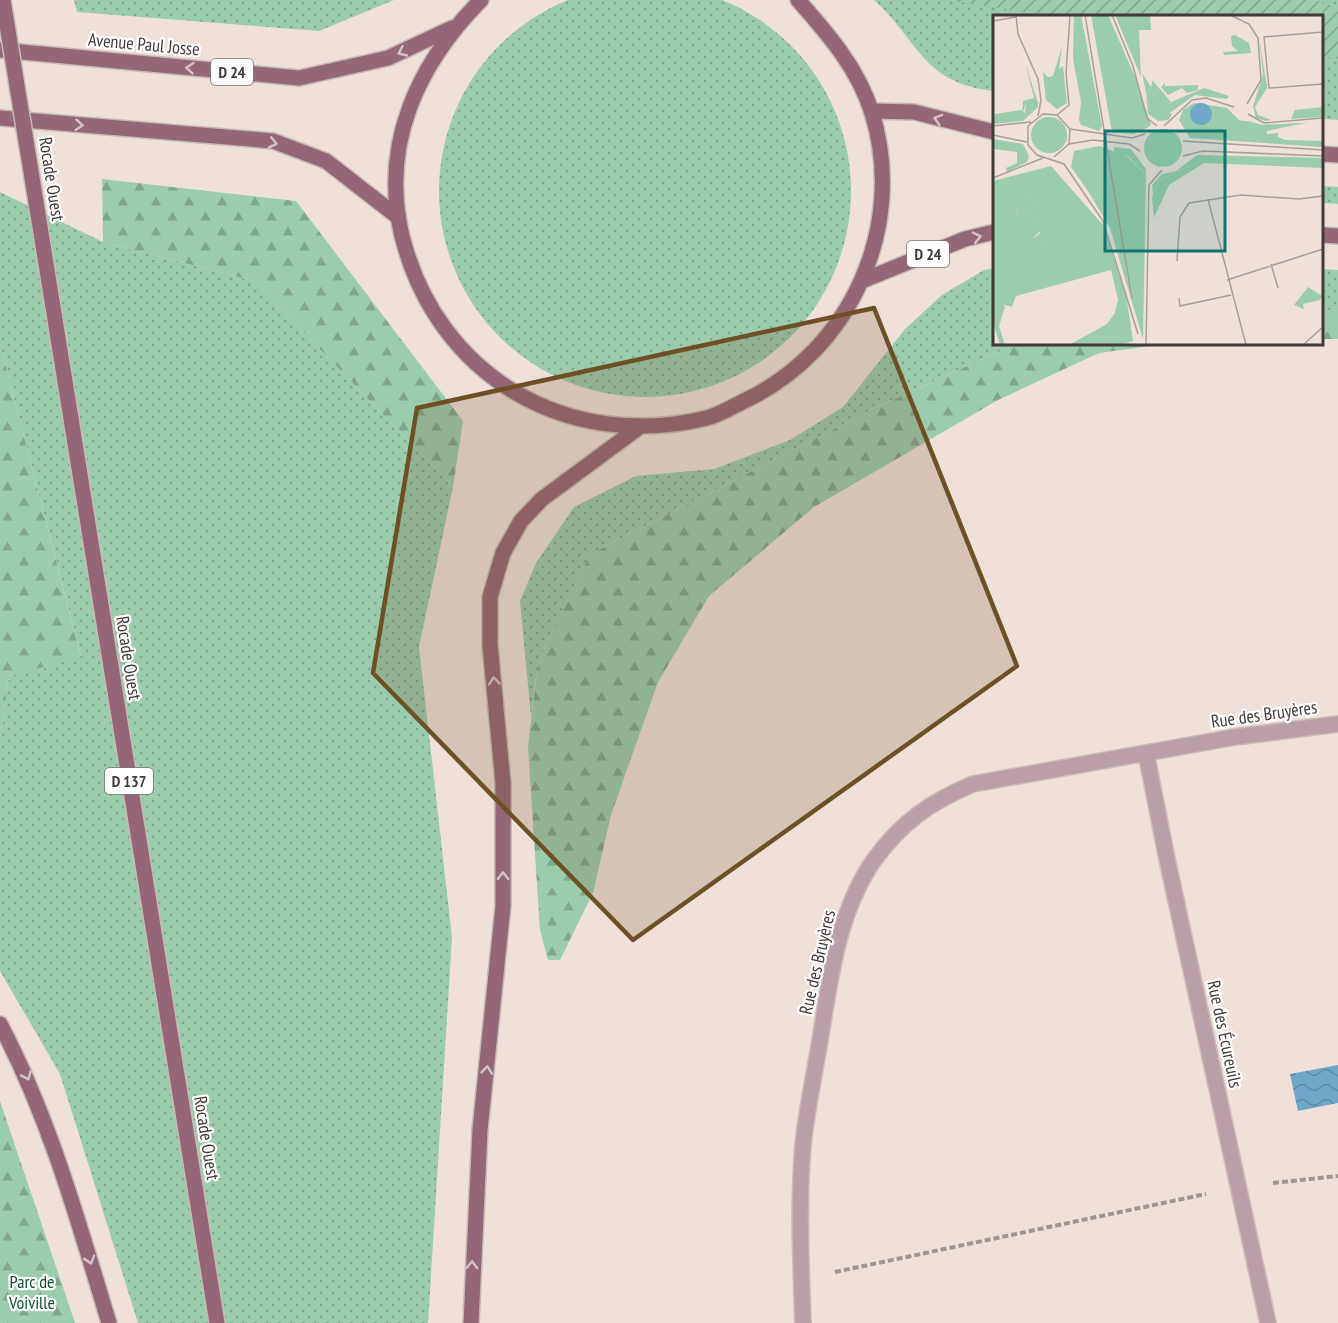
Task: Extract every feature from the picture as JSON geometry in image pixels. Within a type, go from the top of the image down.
[{"type":"main road","name":"Rocade Ouest","points":[[3,0],[217,1323]]},
{"type":"main road","points":[[481,0],[454,27],[431,60],[417,87],[401,136],[396,176],[398,217],[414,274],[431,310],[460,350],[498,382],[541,407],[588,422],[638,428],[709,418],[773,388],[826,341],[864,280],[877,239],[883,196],[881,153],[872,111],[842,50],[798,0]]},
{"type":"main road","name":"Avenue Paul Josse","points":[[0,50],[299,78],[388,58],[454,27]]},
{"type":"main road","points":[[872,111],[914,112],[993,132]]},
{"type":"main road","points":[[0,118],[273,141],[326,161],[398,217]]},
{"type":"main road","points":[[1323,154],[1338,155]]},
{"type":"main road","name":"D 24","points":[[864,280],[965,239],[993,232]]},
{"type":"main road","points":[[1323,235],[1338,236]]},
{"type":"main road","points":[[471,1323],[480,1130],[503,906],[503,783],[490,645],[490,597],[503,553],[521,521],[550,493],[602,457],[638,428]]},
{"type":"main road","points":[[0,1024],[26,1073],[60,1159],[110,1323]]},
{"type":"street","name":"Rue des Bruyères","points":[[803,1323],[803,1145],[827,993],[850,904],[874,861],[905,824],[939,798],[973,784],[1235,737],[1338,724]]},
{"type":"street","name":"Rue des Écureuils","points":[[1146,753],[1167,860],[1268,1323]]},
{"type":"path","points":[[802,1279],[1238,1186],[1338,1176]]},
{"type":"highlighted area","points":[[874,308],[1017,666],[633,940],[373,673],[417,408]]},
{"type":"green space","points":[[571,-1],[719,-1],[742,9],[791,45],[816,77],[827,94],[842,131],[850,171],[850,211],[842,251],[827,288],[804,322],[776,350],[742,373],[705,388],[665,396],[625,396],[585,388],[548,373],[514,350],[486,322],[463,288],[448,251],[440,211],[440,171],[443,151],[448,131],[463,94],[499,45],[548,9]]},
{"type":"green space","points":[[74,0],[394,0],[319,31],[77,12]]},
{"type":"green space","points":[[874,0],[1338,0],[1338,120],[1323,119],[1323,15],[993,15],[993,91],[970,87],[937,70]]},
{"type":"green space","points":[[944,0],[1316,0],[1338,8],[1338,59],[1323,56],[1323,15],[1047,15]]},
{"type":"green space","points":[[102,179],[296,201],[463,421],[453,487],[254,281],[103,242]]},
{"type":"green space","points":[[1323,186],[1338,187],[1338,204],[1323,203]]},
{"type":"green space","points":[[0,192],[103,242],[254,281],[453,487],[419,647],[452,937],[428,1323],[138,1323],[60,1074],[0,971],[0,739],[9,676],[81,656],[0,344]]},
{"type":"green space","points":[[993,268],[993,345],[1014,345],[873,409],[589,555],[538,662],[531,717],[520,601],[536,563],[574,507],[636,476],[714,469],[790,440],[843,407],[905,329],[942,295],[984,270]]},
{"type":"green space","points":[[1323,269],[1338,270],[1338,310],[1323,311]]},
{"type":"green space","points":[[1338,310],[1338,339],[1323,339],[1323,311]]},
{"type":"green space","points":[[0,344],[81,657],[9,676],[0,739]]},
{"type":"green space","points":[[1014,345],[1158,345],[1099,353],[998,400],[814,507],[709,596],[658,682],[611,815],[593,893],[560,960],[548,960],[540,930],[528,747],[538,662],[589,555],[873,409]]},
{"type":"green space","name":"Parc de Voiville","points":[[0,1101],[75,1323],[0,1323]]},
{"type":"water","points":[[1338,1065],[1338,1103],[1298,1111],[1290,1074]]}]
